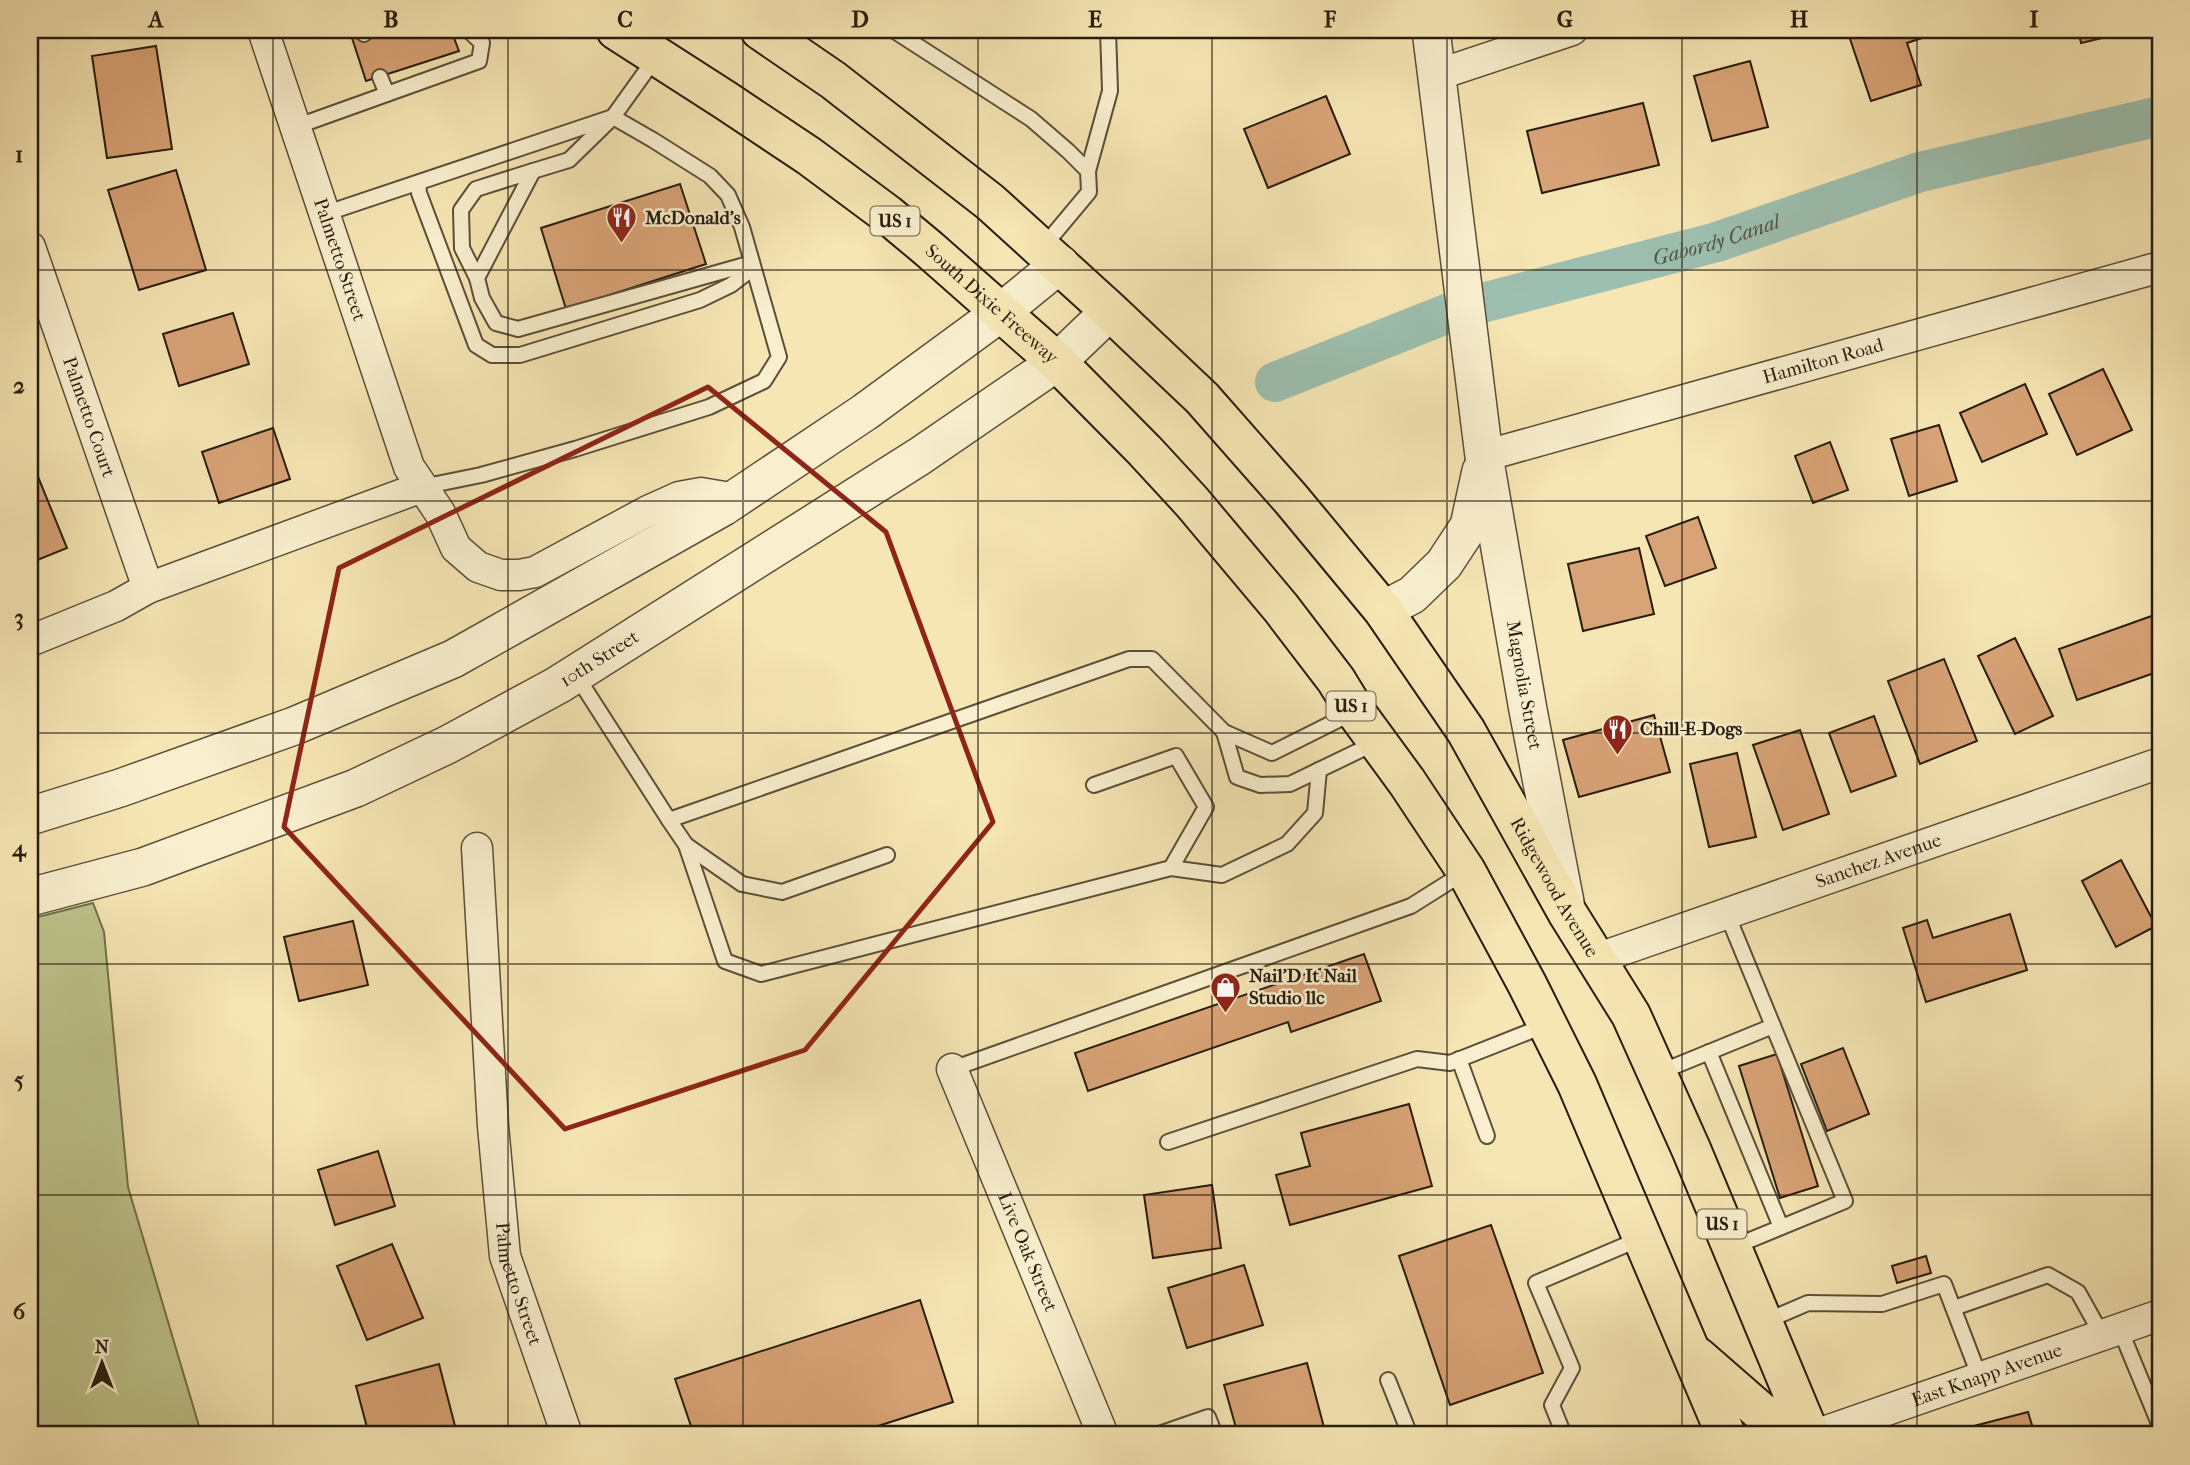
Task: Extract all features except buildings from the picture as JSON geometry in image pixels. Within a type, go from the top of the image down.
[{"type":"main road","name":"South Dixie Freeway","points":[[616,30],[809,156],[887,214],[1056,362],[1192,502],[1281,608],[1336,680],[1355,711]]},
{"type":"main road","name":"US 1","points":[[760,30],[833,79],[990,201],[1110,311]]},
{"type":"main road","name":"Ridgewood Avenue","points":[[1110,311],[1202,398],[1291,499],[1383,610],[1466,731],[1567,914],[1631,1015],[1811,1435]]},
{"type":"main road","name":"US 1","points":[[1355,711],[1408,782],[1466,871],[1548,1025],[1577,1084],[1726,1435]]},
{"type":"main road","points":[[1691,1352],[1761,1412],[1811,1435]]},
{"type":"street","name":"Palmetto Street","points":[[263,30],[409,467],[440,513],[456,548],[478,567],[501,575],[519,575],[535,572],[648,511],[679,498],[701,493],[736,499]]},
{"type":"street","name":"Magnolia Street","points":[[1431,30],[1485,456],[1528,710],[1567,914]]},
{"type":"street","points":[[1437,75],[1572,30]]},
{"type":"street","name":"Palmetto Court","points":[[30,247],[148,588]]},
{"type":"street","points":[[30,816],[120,788],[294,726],[453,659],[736,499],[865,412],[1000,313],[1051,256]]},
{"type":"street","name":"Hamilton Road","points":[[1485,456],[2160,267]]},
{"type":"street","name":"10th Street","points":[[30,897],[143,867],[356,788],[447,745],[576,674],[920,456],[1056,362],[1110,311]]},
{"type":"street","name":"Magnolia Street","points":[[1383,610],[1412,595],[1444,564],[1469,526],[1485,456]]},
{"type":"street","points":[[30,641],[116,606],[148,588],[422,487]]},
{"type":"street","name":"Sanchez Avenue","points":[[1596,959],[2160,763]]},
{"type":"street","name":"Palmetto Street","points":[[477,848],[493,1126],[505,1256],[567,1435]]},
{"type":"street","name":"Live Oak Street","points":[[952,1069],[1103,1435]]},
{"type":"street","name":"East Knapp Avenue","points":[[1811,1435],[2160,1315]]},
{"type":"lane","points":[[295,127],[479,61],[482,43],[468,30]]},
{"type":"lane","points":[[893,30],[1031,119],[1088,172]]},
{"type":"lane","points":[[1051,256],[1089,192],[1088,172],[1110,91],[1108,30]]},
{"type":"lane","points":[[657,56],[613,117],[569,160],[476,189],[461,210],[463,248],[477,278],[482,299],[496,323],[518,329],[753,266]]},
{"type":"lane","points":[[380,77],[387,94]]},
{"type":"lane","points":[[324,214],[613,117],[710,176],[728,195],[742,227],[779,357],[764,381],[709,407],[575,449],[481,475],[422,487]]},
{"type":"lane","points":[[477,278],[533,172]]},
{"type":"lane","points":[[418,183],[419,193],[476,345],[492,355],[520,355],[700,300],[731,285],[753,266]]},
{"type":"lane","points":[[669,820],[1129,659],[1152,659],[1224,732],[1272,753],[1355,711]]},
{"type":"lane","points":[[576,674],[686,845],[725,961],[761,974],[1171,869],[1222,875],[1287,844],[1315,813],[1320,770]]},
{"type":"lane","points":[[1224,732],[1237,777],[1260,785],[1290,784],[1377,741]]},
{"type":"lane","points":[[1094,785],[1177,757],[1206,807],[1171,869]]},
{"type":"lane","points":[[686,845],[742,884],[782,892],[887,855]]},
{"type":"lane","points":[[952,1069],[1411,906],[1466,871]]},
{"type":"lane","points":[[1727,914],[1845,1201],[1731,1248]]},
{"type":"lane","points":[[1168,1142],[1417,1059],[1450,1063],[1548,1025]]},
{"type":"lane","points":[[1657,1073],[1773,1026]]},
{"type":"lane","points":[[1709,1052],[1781,1227]]},
{"type":"lane","points":[[1459,1059],[1487,1136]]},
{"type":"lane","points":[[1564,1435],[1552,1405],[1572,1368],[1536,1283],[1643,1238]]},
{"type":"lane","points":[[1954,1308],[2048,1275],[2078,1292],[2111,1332],[2160,1426]]},
{"type":"lane","points":[[1763,1322],[1808,1303],[1882,1304],[1944,1284],[1980,1378]]},
{"type":"lane","points":[[1388,1380],[1410,1435]]},
{"type":"lane","points":[[1156,1435],[1208,1417],[1214,1435]]},
{"type":"highlighted area","points":[[708,387],[886,532],[993,822],[805,1050],[565,1129],[284,827],[339,568]]},
{"type":"green space","points":[[93,903],[104,932],[128,1187],[199,1426],[204,1435],[30,1435],[30,919]]},
{"type":"waterway","name":"Gabordy Canal","points":[[1275,382],[1459,309],[1717,242],[1920,172],[2160,116]]},
{"type":"place","name":"McDonald's","points":[[622,245]]},
{"type":"place","name":"Chill-E-Dogs","points":[[1617,756]]},
{"type":"place","name":"Nail'D It Nail Studio llc","points":[[1226,1014]]}]
